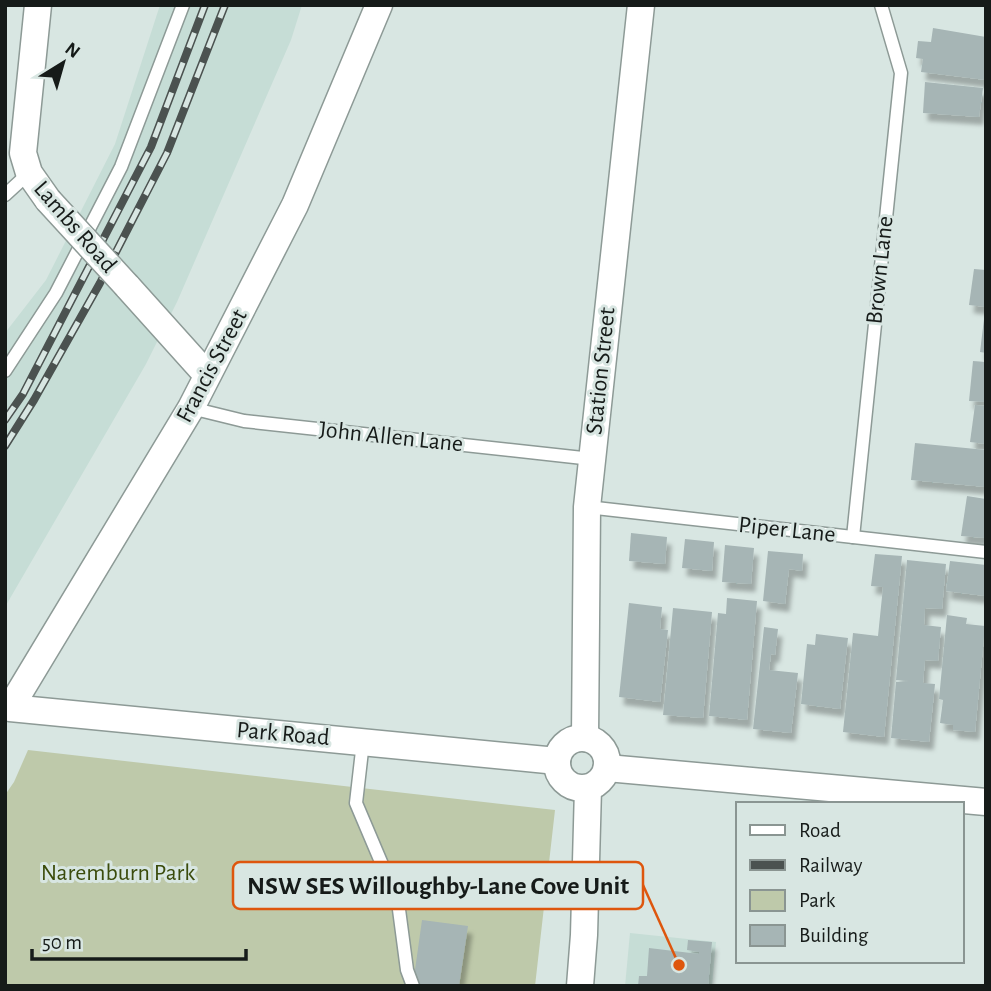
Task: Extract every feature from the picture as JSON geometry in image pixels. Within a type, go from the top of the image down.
[{"type":"street","name":"Lambs Road","points":[[38,5],[23,153],[29,173],[48,200],[207,375]]},
{"type":"street","name":"Francis Street","points":[[8,712],[191,408],[295,205],[379,5]]},
{"type":"street","name":"Station Street","points":[[584,737],[587,507],[641,5]]},
{"type":"street","name":"Park Road","points":[[8,712],[363,741],[557,761]]},
{"type":"street","points":[[584,737],[593,740],[604,750],[607,768],[597,783],[588,788],[575,787],[567,783],[558,771],[557,761],[566,743],[584,737]]},
{"type":"street","points":[[607,768],[986,802]]},
{"type":"street","points":[[580,986],[588,788]]},
{"type":"lane","points":[[5,371],[56,293],[121,167],[183,5]]},
{"type":"lane","name":"Brown Lane","points":[[853,537],[901,73],[881,5]]},
{"type":"lane","points":[[5,195],[29,173]]},
{"type":"lane","name":"John Allen Lane","points":[[191,408],[244,421],[592,458]]},
{"type":"lane","name":"Piper Lane","points":[[587,507],[986,552]]},
{"type":"lane","points":[[363,741],[356,803],[398,902],[407,970],[413,986]]},
{"type":"shaded area","points":[[160,5],[302,5],[291,40],[177,302],[146,364],[5,607],[5,333],[46,280],[115,144]]},
{"type":"shaded area","points":[[630,933],[716,942],[712,986],[625,986]]},
{"type":"green space","name":"Naremburn Park","points":[[28,750],[555,810],[535,986],[5,986],[5,795]]},
{"type":"building","points":[[933,28],[986,37],[986,80],[921,72],[923,59],[916,58],[918,41],[931,42]]},
{"type":"building","points":[[925,82],[983,88],[979,117],[923,113]]},
{"type":"building","points":[[974,269],[986,270],[986,307],[969,305]]},
{"type":"building","points":[[986,319],[986,353],[980,352]]},
{"type":"building","points":[[973,361],[986,362],[986,402],[969,401]]},
{"type":"building","points":[[975,405],[986,406],[986,444],[970,442]]},
{"type":"building","points":[[915,443],[986,450],[986,487],[911,480]]},
{"type":"building","points":[[967,496],[986,499],[986,538],[961,536]]},
{"type":"building","points":[[631,533],[667,537],[665,564],[629,561]]},
{"type":"building","points":[[685,539],[714,542],[712,571],[682,568]]},
{"type":"building","points":[[725,545],[754,548],[751,584],[722,582]]},
{"type":"building","points":[[768,551],[803,554],[802,571],[789,569],[785,604],[763,601]]},
{"type":"building","points":[[875,554],[902,556],[884,737],[843,732],[853,633],[878,636],[883,587],[871,586]]},
{"type":"building","points":[[907,560],[946,564],[942,609],[925,608],[924,625],[941,627],[938,661],[925,660],[923,683],[935,684],[929,742],[891,738],[896,682],[909,681],[896,680]]},
{"type":"building","points":[[950,561],[986,565],[985,596],[946,591]]},
{"type":"building","points":[[727,598],[757,601],[747,720],[709,716],[718,613],[726,614]]},
{"type":"building","points":[[629,603],[662,607],[660,629],[668,630],[660,702],[619,697]]},
{"type":"building","points":[[673,608],[712,612],[703,718],[663,715]]},
{"type":"building","points":[[947,615],[967,618],[966,624],[985,626],[975,732],[953,730],[953,725],[940,723],[943,700],[939,699]]},
{"type":"building","points":[[764,627],[778,629],[775,655],[771,654],[769,670],[798,673],[791,733],[753,729]]},
{"type":"building","points":[[816,634],[848,638],[840,709],[801,704],[807,644],[815,645]]},
{"type":"building","points":[[422,920],[468,926],[459,986],[413,984]]},
{"type":"building","points":[[688,940],[712,942],[708,986],[638,986],[639,976],[647,976],[649,948],[699,954],[687,950]]},
{"type":"railway","points":[[5,420],[23,394],[151,147],[205,5]]},
{"type":"railway","points":[[5,446],[100,283],[167,153],[225,5]]},
{"type":"place","name":"NSW SES Willoughby-Lane Cove Unit","points":[[679,965]]}]
